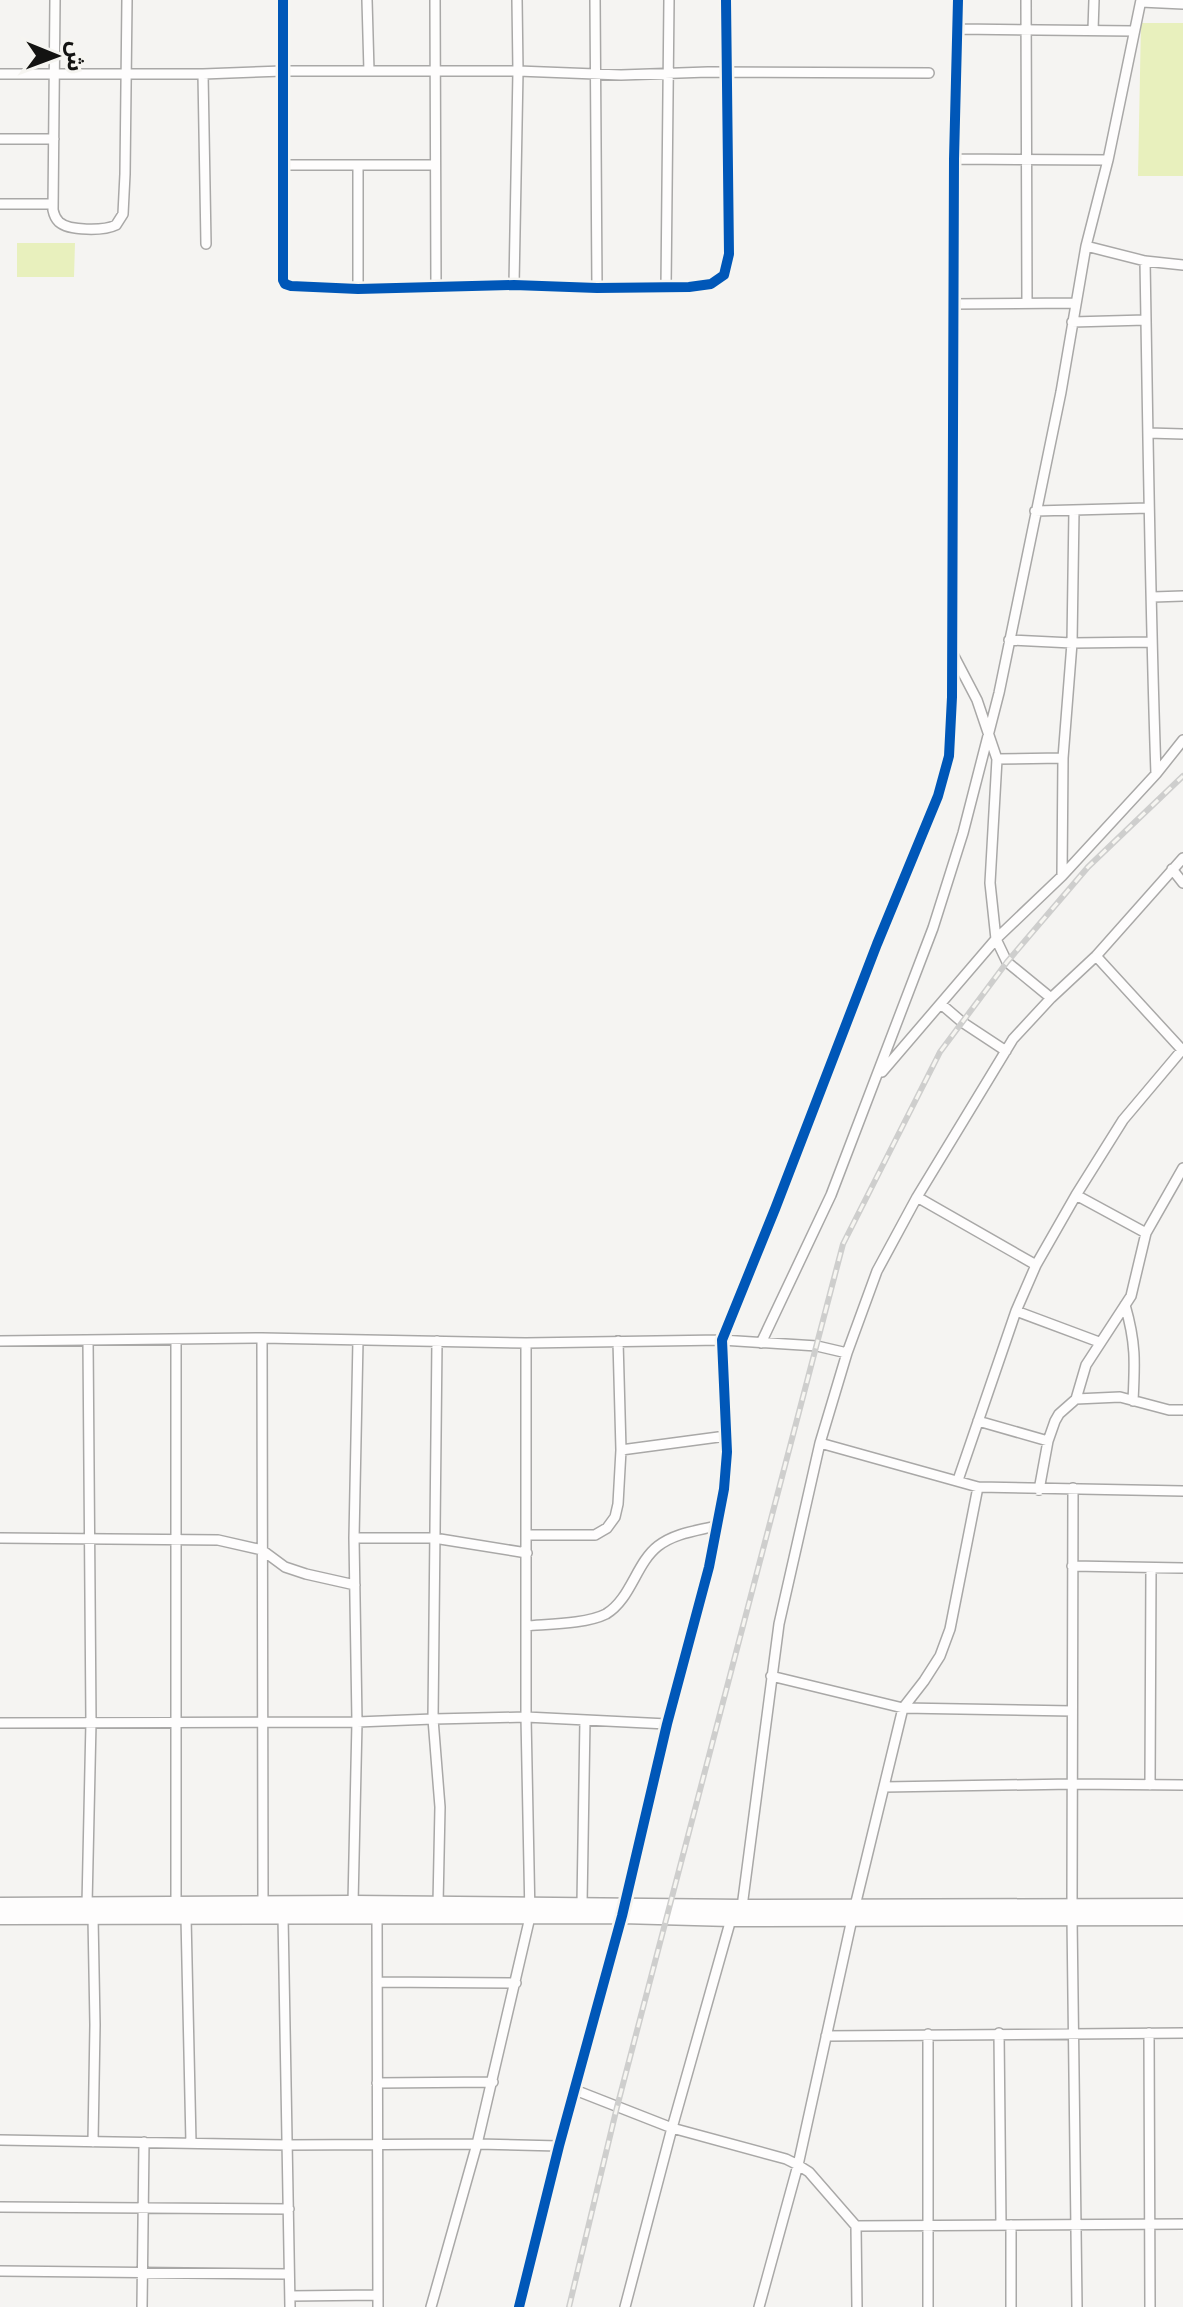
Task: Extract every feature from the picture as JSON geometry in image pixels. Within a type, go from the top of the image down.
[{"type":"main road","points":[[0,1917],[176,1903],[438,1904],[530,1910],[624,1911],[742,1907],[854,1912],[1072,1912],[1183,1906]]},
{"type":"main road","points":[[0,1905],[186,1917],[377,1917],[530,1910],[582,1904],[624,1911],[731,1919],[854,1912]]},
{"type":"main road","points":[[1072,1912],[1183,1918]]},
{"type":"street","points":[[55,0],[56,76],[51,204],[55,219],[60,224],[100,230],[116,225],[123,214],[127,0]]},
{"type":"street","points":[[283,0],[283,282],[291,286],[358,289],[514,285],[689,287],[711,284],[724,275],[729,254],[726,0]]},
{"type":"street","points":[[367,0],[369,71]]},
{"type":"street","points":[[435,0],[436,287]]},
{"type":"street","points":[[514,285],[517,0]]},
{"type":"street","points":[[595,0],[597,288]]},
{"type":"street","points":[[666,287],[669,0]]},
{"type":"street","points":[[519,2307],[559,2146],[624,1911],[667,1724],[704,1590],[724,1489],[726,1436],[722,1340],[938,796],[949,756],[958,0]]},
{"type":"street","points":[[1026,0],[1027,303]]},
{"type":"street","points":[[1093,30],[1094,0]]},
{"type":"street","points":[[761,1343],[831,1195],[877,1078],[963,833],[1009,640],[1061,392],[1086,246],[1108,160],[1141,1],[1183,4]]},
{"type":"street","points":[[958,29],[1133,31]]},
{"type":"street","points":[[0,74],[56,76],[283,71],[929,73]]},
{"type":"street","points":[[203,74],[206,244]]},
{"type":"street","points":[[0,139],[54,139]]},
{"type":"street","points":[[954,159],[1108,160]]},
{"type":"street","points":[[284,165],[435,165]]},
{"type":"street","points":[[358,166],[358,289]]},
{"type":"street","points":[[0,204],[51,204]]},
{"type":"street","points":[[1086,246],[1145,261],[1183,265]]},
{"type":"street","points":[[1145,261],[1156,774]]},
{"type":"street","points":[[953,304],[1076,303]]},
{"type":"street","points":[[1072,322],[1146,320]]},
{"type":"street","points":[[1148,433],[1183,434]]},
{"type":"street","points":[[1035,511],[1149,508]]},
{"type":"street","points":[[1062,876],[1063,758],[1072,643],[1074,510]]},
{"type":"street","points":[[1153,597],[1183,596]]},
{"type":"street","points":[[1009,640],[1152,642]]},
{"type":"street","points":[[952,653],[977,700],[997,759],[990,883],[996,939],[1007,962],[1051,998]]},
{"type":"street","points":[[877,1078],[996,939],[1062,876],[1156,774],[1183,740]]},
{"type":"street","points":[[997,759],[1063,758]]},
{"type":"street","points":[[742,1907],[779,1624],[820,1443],[847,1353],[877,1271],[917,1197],[1013,1039],[1096,956],[1183,858]]},
{"type":"street","points":[[1172,869],[1183,883]]},
{"type":"street","points":[[958,1480],[1016,1311],[1036,1265],[1123,1120],[1182,1050],[1096,956]]},
{"type":"street","points":[[941,1004],[1006,1051]]},
{"type":"street","points":[[1039,1490],[1048,1441],[1059,1414],[1076,1399],[1086,1365],[1131,1296],[1146,1233],[1183,1168]]},
{"type":"street","points":[[1076,1195],[1146,1233]]},
{"type":"street","points":[[917,1197],[1036,1265]]},
{"type":"street","points":[[1125,1305],[1135,1346],[1133,1401]]},
{"type":"street","points":[[1016,1311],[1099,1342]]},
{"type":"street","points":[[0,1341],[262,1338],[526,1343],[722,1340],[817,1346],[847,1353]]},
{"type":"street","points":[[262,1338],[263,1903]]},
{"type":"street","points":[[88,1340],[90,1911],[95,2025],[93,2142]]},
{"type":"street","points":[[176,1340],[176,1903]]},
{"type":"street","points":[[353,1903],[358,1340]]},
{"type":"street","points":[[437,1341],[433,1719],[440,1807],[438,1904]]},
{"type":"street","points":[[527,1535],[588,1536],[607,1528],[618,1511],[621,1450],[618,1341]]},
{"type":"street","points":[[431,2307],[493,2082],[530,1910],[526,1717],[526,1343]]},
{"type":"street","points":[[1076,1399],[1120,1397],[1169,1410],[1183,1410]]},
{"type":"street","points":[[978,1421],[1048,1441]]},
{"type":"street","points":[[621,1450],[726,1436]]},
{"type":"street","points":[[820,1443],[978,1487],[1183,1491]]},
{"type":"street","points":[[759,2307],[798,2165],[903,1708],[940,1656],[950,1629],[978,1487]]},
{"type":"street","points":[[1073,1488],[1072,1912],[1077,2307]]},
{"type":"street","points":[[526,1626],[578,1621],[606,1613],[627,1592],[655,1547],[673,1536],[716,1526]]},
{"type":"street","points":[[0,1538],[218,1540],[262,1550],[296,1571],[355,1585]]},
{"type":"street","points":[[354,1538],[434,1538],[527,1553]]},
{"type":"street","points":[[1072,1566],[1183,1568]]},
{"type":"street","points":[[1150,1785],[1151,1568]]},
{"type":"street","points":[[771,1676],[903,1708],[1072,1711]]},
{"type":"street","points":[[0,1723],[357,1722],[526,1717],[667,1724]]},
{"type":"street","points":[[582,1904],[585,1720]]},
{"type":"street","points":[[884,1787],[1183,1785]]},
{"type":"street","points":[[283,1916],[290,2302],[378,2295]]},
{"type":"street","points":[[186,1917],[191,2143]]},
{"type":"street","points":[[377,1917],[378,2307]]},
{"type":"street","points":[[625,2307],[731,1919]]},
{"type":"street","points":[[377,1982],[516,1983]]},
{"type":"street","points":[[999,2033],[1011,2307]]},
{"type":"street","points":[[1149,2033],[1150,2307]]},
{"type":"street","points":[[826,2036],[1183,2033]]},
{"type":"street","points":[[928,2034],[928,2307]]},
{"type":"street","points":[[377,2083],[493,2082]]},
{"type":"street","points":[[575,2090],[672,2128],[786,2159],[809,2172],[856,2226],[857,2307]]},
{"type":"street","points":[[0,2140],[559,2146]]},
{"type":"street","points":[[142,2307],[144,2142]]},
{"type":"street","points":[[0,2207],[289,2209]]},
{"type":"street","points":[[856,2226],[1183,2224]]},
{"type":"street","points":[[0,2271],[289,2274]]},
{"type":"green space","points":[[1141,23],[1183,23],[1183,176],[1138,176]]},
{"type":"green space","points":[[17,243],[75,243],[74,277],[17,277]]},
{"type":"railway","points":[[569,2307],[617,2107],[843,1244],[940,1052],[1007,962],[1088,867],[1183,776]]},
{"type":"cycle path","points":[[283,0],[283,280],[291,286],[358,289],[514,285],[689,287],[711,284],[724,275],[729,254],[726,0]]},
{"type":"cycle path","points":[[519,2307],[622,1916],[667,1724],[709,1567],[724,1489],[727,1452],[722,1340],[938,796],[949,756],[958,0]]}]
